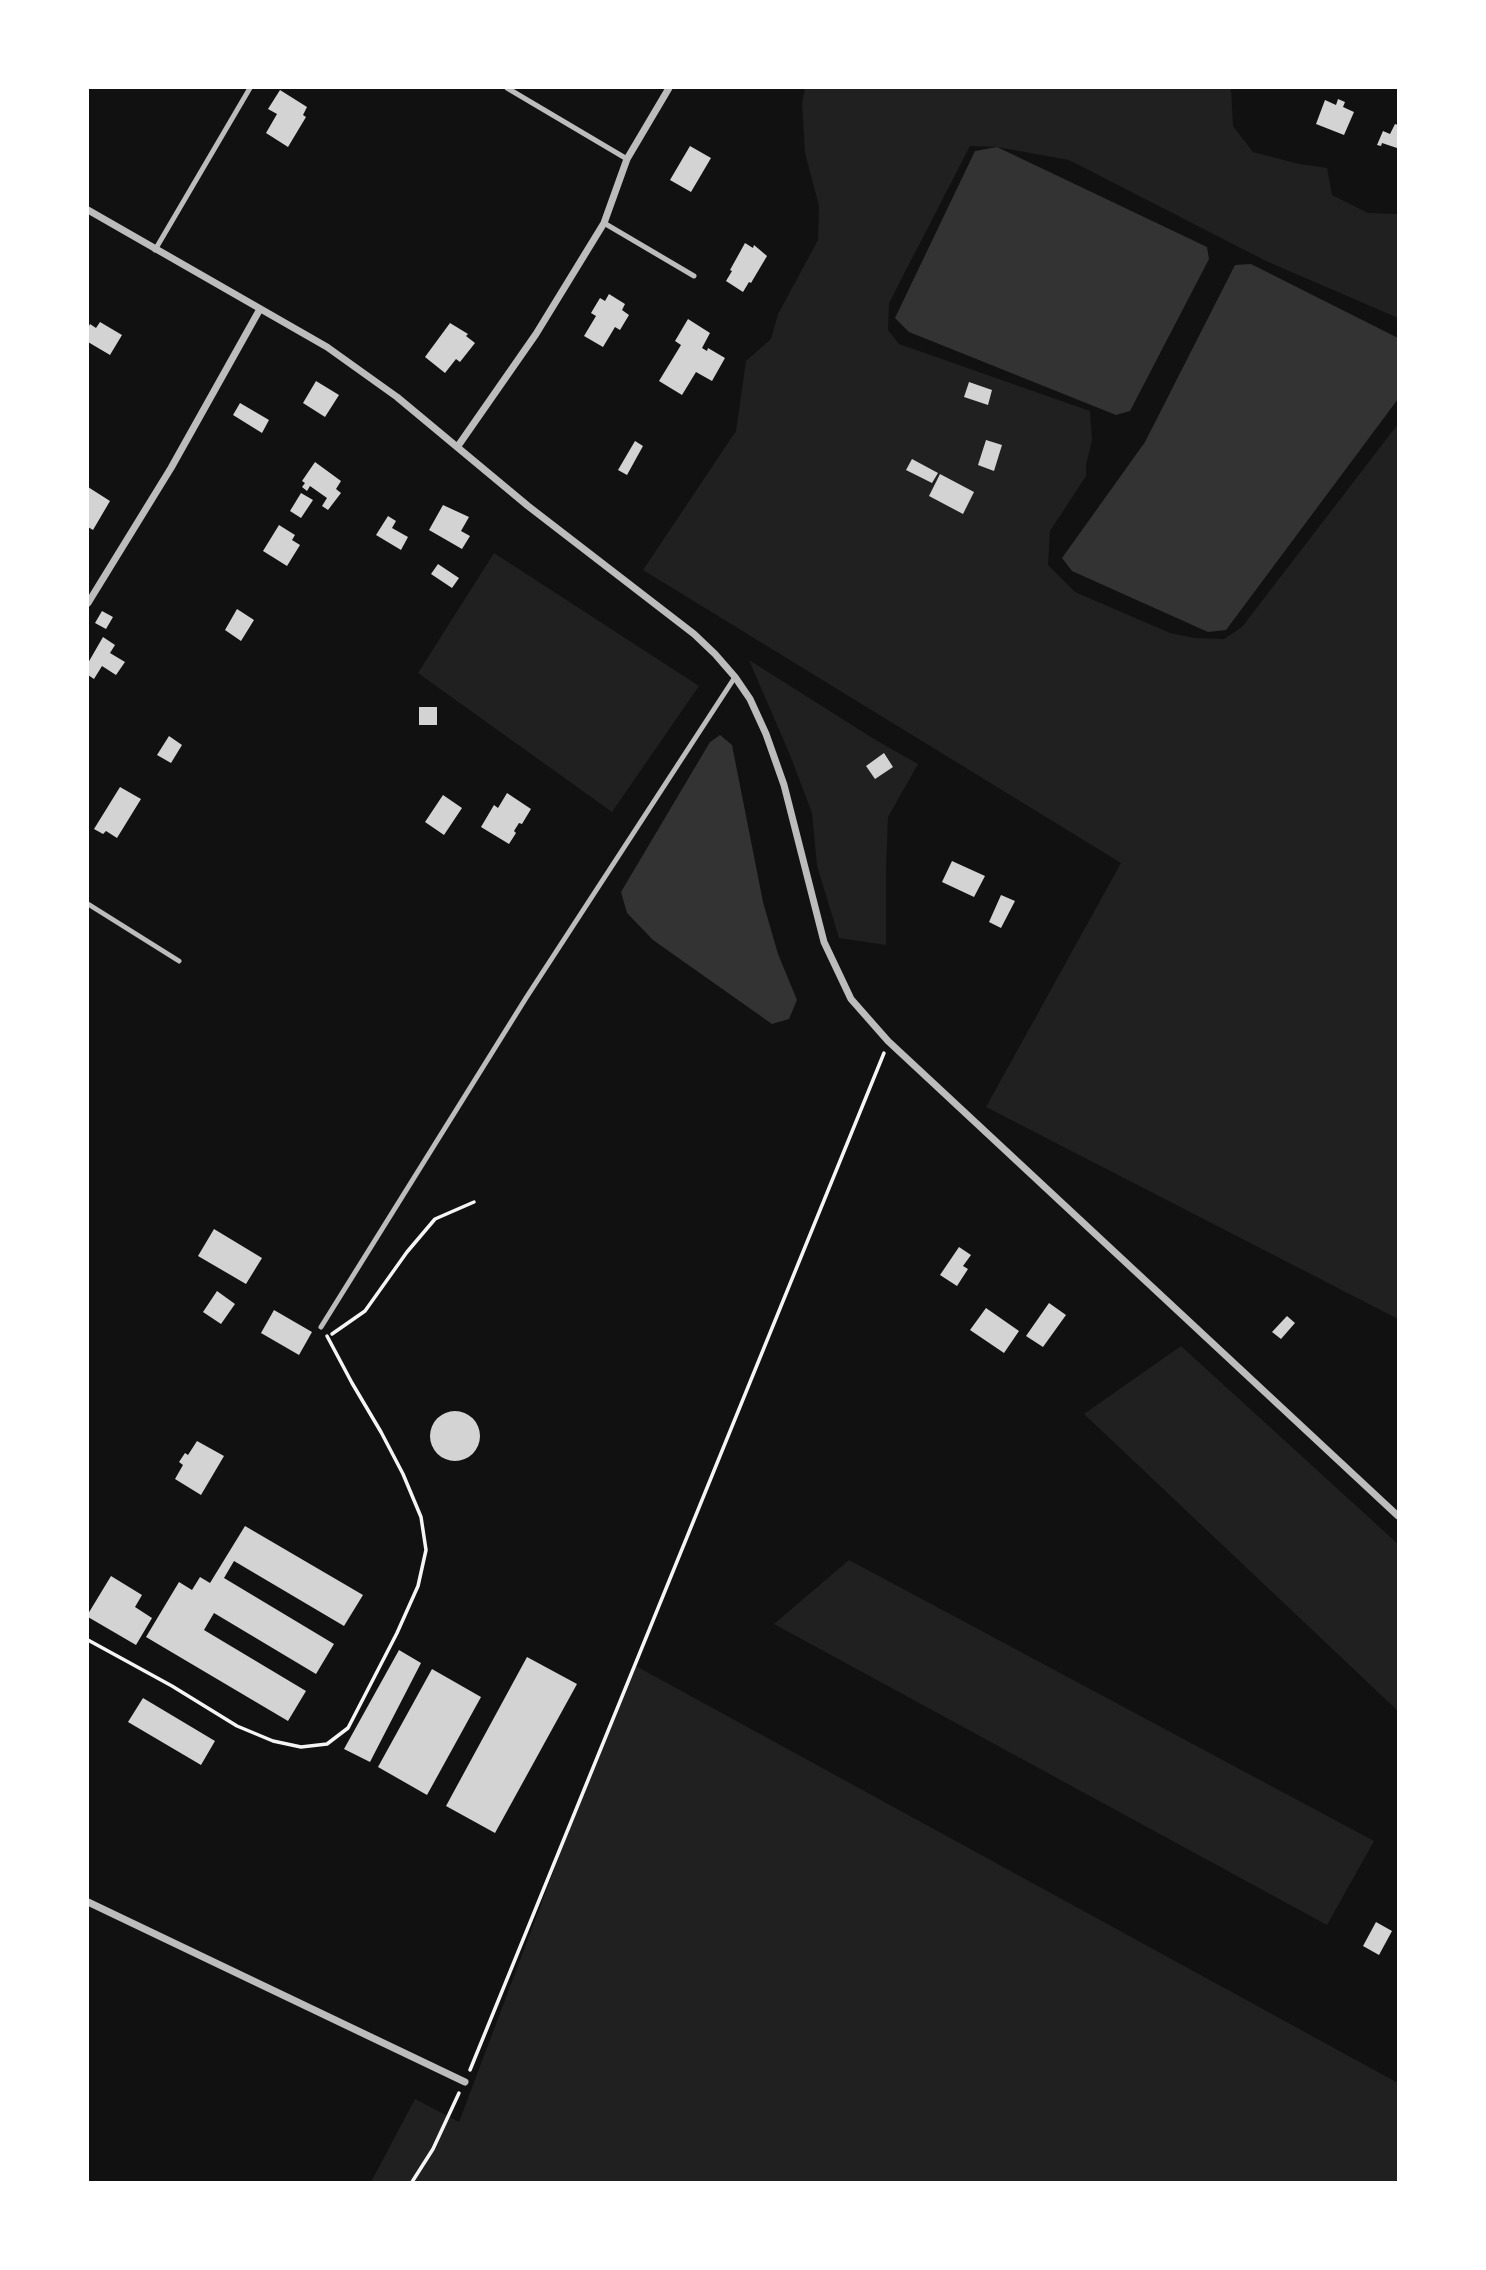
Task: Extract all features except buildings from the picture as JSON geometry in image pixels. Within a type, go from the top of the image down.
[{"type":"street","points":[[458,446],[536,334],[604,223],[627,159],[669,88]]},
{"type":"street","points":[[88,211],[327,347],[397,397],[528,506],[694,634],[735,677],[750,699],[766,734],[783,785],[824,942],[851,999],[888,1041],[1398,1516]]},
{"type":"street","points":[[88,603],[171,468],[260,309]]},
{"type":"street","points":[[88,1902],[465,2082]]},
{"type":"lane","points":[[155,250],[250,88]]},
{"type":"lane","points":[[507,88],[627,159]]},
{"type":"lane","points":[[604,223],[694,276]]},
{"type":"lane","points":[[321,1327],[526,998],[735,677]]},
{"type":"lane","points":[[88,904],[180,961]]},
{"type":"path","points":[[412,2182],[433,2149],[465,2082],[888,1041]]},
{"type":"path","points":[[328,1337],[365,1311],[407,1252],[435,1219],[474,1202]]},
{"type":"path","points":[[88,1640],[172,1686],[237,1726],[273,1741],[301,1747],[327,1744],[348,1728],[418,1586],[426,1550],[421,1517],[402,1474],[382,1432],[321,1327]]},
{"type":"shaded area","points":[[805,88],[1231,88],[1233,126],[1253,152],[1327,168],[1332,195],[1368,213],[1398,214],[1398,318],[1266,261],[1069,160],[997,147],[970,146],[889,303],[888,330],[899,344],[1090,411],[1092,440],[1086,476],[1050,531],[1048,565],[1075,592],[1170,633],[1194,638],[1224,639],[1242,627],[1398,424],[1398,1319],[986,1107],[1121,863],[643,570],[736,431],[746,361],[771,339],[778,314],[818,240],[819,206],[805,153],[802,103]]},
{"type":"shaded area","points":[[997,147],[1207,247],[1209,259],[1130,411],[1116,415],[909,332],[895,318],[975,151]]},
{"type":"shaded area","points":[[1251,264],[1398,338],[1398,399],[1226,630],[1208,632],[1072,571],[1062,558],[1145,442],[1235,265]]},
{"type":"shaded area","points":[[494,553],[699,686],[612,812],[418,673]]},
{"type":"shaded area","points":[[749,660],[918,764],[888,817],[886,945],[839,938],[817,866],[812,813]]},
{"type":"shaded area","points":[[720,735],[732,745],[763,902],[778,954],[797,1000],[789,1019],[772,1024],[653,940],[627,913],[621,892],[710,742]]},
{"type":"shaded area","points":[[1181,1346],[1398,1544],[1398,1711],[1084,1414]]},
{"type":"shaded area","points":[[849,1560],[1374,1841],[1327,1925],[774,1624]]},
{"type":"shaded area","points":[[634,1665],[1398,2083],[1398,2182],[371,2182],[415,2099],[459,2122],[611,1719]]}]
